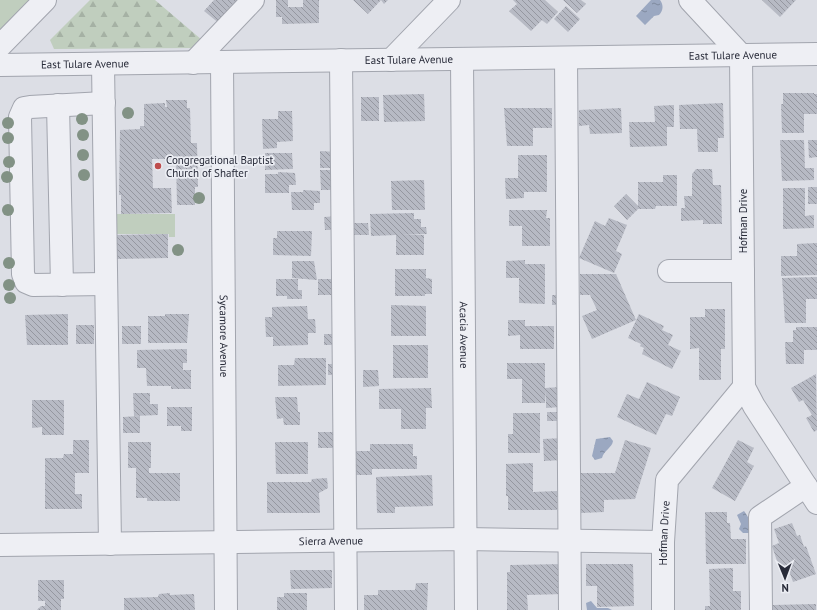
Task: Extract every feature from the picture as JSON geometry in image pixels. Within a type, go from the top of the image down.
[{"type":"street","points":[[0,46],[45,0]]},
{"type":"street","points":[[193,63],[253,0]]},
{"type":"street","points":[[391,60],[449,0]]},
{"type":"street","points":[[690,0],[742,55]]},
{"type":"street","points":[[809,54],[817,38]]},
{"type":"street","name":"East Tulare Avenue","points":[[0,65],[809,54]]},
{"type":"street","name":"Hofman Drive","points":[[742,55],[744,387],[754,406],[811,494]]},
{"type":"street","points":[[566,58],[570,610]]},
{"type":"street","name":"Acacia Avenue","points":[[462,59],[466,610]]},
{"type":"street","points":[[341,60],[346,610]]},
{"type":"street","name":"Sycamore Avenue","points":[[222,62],[226,610]]},
{"type":"street","points":[[103,64],[110,544]]},
{"type":"street","points":[[104,103],[30,107],[24,108],[20,117],[23,274],[26,282],[33,285],[106,284]]},
{"type":"street","points":[[58,105],[62,285]]},
{"type":"street","points":[[670,271],[743,271]]},
{"type":"street","name":"Hofman Drive","points":[[663,610],[663,542],[668,480],[744,387]]},
{"type":"street","points":[[761,610],[760,517],[811,494]]},
{"type":"street","name":"Sierra Avenue","points":[[0,545],[465,539],[663,542]]},
{"type":"green space","points":[[0,0],[45,0],[0,46]]},
{"type":"green space","points":[[90,0],[155,0],[202,40],[195,48],[54,49],[50,40]]},
{"type":"green space","points":[[116,214],[175,214],[175,237],[169,237],[169,234],[116,234]]},
{"type":"water","points":[[651,0],[660,0],[662,10],[659,15],[654,16],[645,25],[636,16]]},
{"type":"water","points":[[610,437],[613,441],[611,445],[604,453],[602,458],[595,460],[592,456],[596,439]]},
{"type":"water","points":[[744,511],[749,519],[749,533],[743,533],[739,529],[741,524],[737,515]]},
{"type":"water","points":[[591,601],[597,608],[608,608],[612,610],[587,610],[586,603]]},
{"type":"building","points":[[214,0],[237,0],[240,2],[220,24],[204,11]]},
{"type":"building","points":[[276,0],[288,0],[288,7],[303,7],[303,0],[319,0],[319,23],[282,24],[282,17],[276,17]]},
{"type":"building","points":[[353,0],[381,0],[368,14]]},
{"type":"building","points":[[381,0],[388,0],[384,4]]},
{"type":"building","points":[[513,0],[545,0],[558,12],[547,24],[542,20],[531,31],[509,11],[517,4]]},
{"type":"building","points":[[563,0],[581,0],[586,4],[577,13]]},
{"type":"building","points":[[762,0],[796,0],[780,17]]},
{"type":"building","points":[[566,6],[580,19],[568,32],[554,19]]},
{"type":"building","points":[[783,93],[817,94],[817,114],[804,114],[804,133],[782,133],[781,104],[783,104]]},
{"type":"building","points":[[424,94],[425,121],[384,122],[383,95]]},
{"type":"building","points":[[361,97],[379,97],[379,121],[361,121]]},
{"type":"building","points":[[166,100],[187,100],[187,108],[190,108],[191,143],[197,143],[198,187],[195,187],[195,205],[177,205],[176,159],[152,159],[153,188],[171,188],[172,213],[121,214],[121,195],[119,195],[120,130],[140,129],[140,126],[144,126],[144,104],[165,103],[165,107],[167,107]]},
{"type":"building","points":[[723,103],[724,138],[718,138],[718,152],[698,152],[697,129],[680,129],[679,105]]},
{"type":"building","points":[[674,105],[674,127],[667,127],[667,146],[630,147],[629,122],[655,122],[654,106]]},
{"type":"building","points":[[504,108],[552,108],[552,128],[533,128],[533,146],[507,146]]},
{"type":"building","points":[[621,108],[622,133],[590,134],[589,125],[579,126],[579,110]]},
{"type":"building","points":[[278,111],[292,111],[293,141],[277,142],[277,148],[263,149],[262,119],[278,119]]},
{"type":"building","points":[[780,140],[804,140],[805,168],[814,168],[814,180],[782,181]]},
{"type":"building","points":[[808,140],[817,140],[817,157],[809,158]]},
{"type":"building","points":[[320,151],[337,152],[337,168],[320,168]]},
{"type":"building","points":[[265,153],[292,153],[293,169],[265,170]]},
{"type":"building","points":[[518,155],[547,155],[547,192],[524,192],[524,198],[506,199],[505,178],[518,178]]},
{"type":"building","points":[[696,169],[712,169],[713,185],[721,185],[722,224],[703,224],[703,220],[681,221],[681,208],[685,208],[684,196],[692,196],[692,174]]},
{"type":"building","points":[[320,170],[337,170],[337,190],[321,190]]},
{"type":"building","points":[[278,172],[295,173],[296,185],[289,185],[289,193],[265,193],[265,174],[278,174]]},
{"type":"building","points":[[663,175],[677,175],[677,206],[656,206],[655,209],[638,209],[627,220],[614,206],[626,194],[638,206],[638,182],[663,182]]},
{"type":"building","points":[[424,180],[425,210],[392,210],[391,181]]},
{"type":"building","points":[[808,187],[817,187],[817,204],[808,204]]},
{"type":"building","points":[[783,188],[805,188],[805,216],[814,215],[814,228],[783,229]]},
{"type":"building","points":[[303,190],[320,191],[320,203],[314,203],[314,210],[292,210],[291,192],[303,192]]},
{"type":"building","points":[[509,210],[547,210],[546,218],[550,218],[550,246],[522,246],[522,226],[509,226]]},
{"type":"building","points":[[414,213],[414,219],[421,219],[421,227],[426,227],[427,234],[402,235],[424,235],[424,255],[396,255],[396,235],[371,236],[370,214]]},
{"type":"building","points":[[339,216],[340,230],[325,230],[324,217]]},
{"type":"building","points":[[609,218],[627,225],[616,251],[622,254],[614,273],[579,258],[595,221],[605,226]]},
{"type":"building","points":[[353,223],[368,223],[369,235],[353,235]]},
{"type":"building","points":[[277,231],[312,231],[311,256],[273,255],[273,238],[277,238]]},
{"type":"building","points":[[168,234],[168,258],[114,259],[114,235]]},
{"type":"building","points":[[817,243],[817,275],[781,276],[781,256],[797,256],[797,244]]},
{"type":"building","points":[[525,260],[525,264],[545,264],[545,304],[519,303],[519,278],[506,278],[506,261]]},
{"type":"building","points":[[292,261],[314,261],[317,280],[292,278]]},
{"type":"building","points":[[395,269],[426,269],[426,278],[432,279],[432,294],[425,294],[425,296],[395,296]]},
{"type":"building","points":[[580,274],[616,274],[636,320],[592,339],[582,316],[597,310],[590,295],[580,295]]},
{"type":"building","points":[[817,277],[817,299],[806,299],[806,323],[785,323],[782,278]]},
{"type":"building","points":[[276,279],[298,279],[298,290],[302,290],[302,299],[287,299],[287,296],[276,296]]},
{"type":"building","points":[[318,279],[336,279],[336,295],[318,295]]},
{"type":"building","points":[[552,295],[562,295],[562,305],[552,305]]},
{"type":"building","points":[[391,305],[426,306],[426,336],[391,336]]},
{"type":"building","points":[[307,306],[308,319],[315,319],[316,333],[308,333],[308,345],[273,346],[273,337],[266,337],[265,317],[272,317],[272,307]]},
{"type":"building","points":[[705,309],[725,309],[725,349],[721,349],[721,380],[699,380],[699,348],[690,349],[690,317],[705,317]]},
{"type":"building","points":[[68,314],[68,345],[27,345],[25,315]]},
{"type":"building","points":[[165,314],[189,314],[187,343],[148,343],[148,316],[165,316]]},
{"type":"building","points":[[639,314],[664,326],[662,330],[673,335],[668,345],[681,351],[672,369],[642,354],[644,348],[640,346],[641,344],[628,338]]},
{"type":"building","points":[[508,320],[525,320],[525,326],[554,326],[554,349],[520,349],[520,335],[508,336]]},
{"type":"building","points":[[76,325],[94,325],[94,344],[76,344]]},
{"type":"building","points":[[122,326],[141,326],[141,344],[122,344]]},
{"type":"building","points":[[796,327],[817,327],[817,350],[804,350],[804,364],[786,364],[785,342],[793,342],[793,330],[796,330]]},
{"type":"building","points":[[324,334],[339,334],[338,345],[324,345]]},
{"type":"building","points":[[393,345],[428,345],[428,378],[393,378]]},
{"type":"building","points":[[187,349],[187,363],[183,363],[183,370],[191,370],[191,389],[171,389],[171,386],[147,386],[146,368],[137,368],[137,350]]},
{"type":"building","points":[[295,358],[326,358],[326,385],[278,386],[278,365],[294,365]]},
{"type":"building","points":[[507,363],[545,363],[545,388],[561,387],[561,407],[546,408],[546,391],[545,403],[522,403],[522,379],[507,379]]},
{"type":"building","points":[[328,364],[337,364],[337,375],[328,375]]},
{"type":"building","points":[[363,370],[378,370],[379,386],[363,387]]},
{"type":"building","points":[[816,374],[817,430],[814,432],[806,418],[812,415],[803,400],[799,402],[791,388]]},
{"type":"building","points":[[647,382],[680,397],[672,416],[666,414],[656,435],[617,417],[627,394],[639,399]]},
{"type":"building","points":[[431,388],[432,408],[426,408],[426,429],[401,429],[401,409],[379,409],[379,389]]},
{"type":"building","points":[[133,393],[150,393],[150,404],[158,404],[158,415],[134,416]]},
{"type":"building","points":[[275,397],[297,397],[298,412],[300,412],[300,425],[284,425],[283,418],[277,419]]},
{"type":"building","points":[[32,400],[64,400],[64,435],[42,435],[42,427],[32,428]]},
{"type":"building","points":[[167,407],[192,407],[192,431],[181,431],[181,426],[167,426]]},
{"type":"building","points":[[547,412],[559,412],[559,421],[547,421]]},
{"type":"building","points":[[513,413],[540,413],[540,453],[508,453],[508,434],[513,434]]},
{"type":"building","points":[[140,416],[140,433],[123,433],[123,417]]},
{"type":"building","points":[[318,432],[334,432],[334,448],[318,448]]},
{"type":"building","points":[[563,438],[563,460],[544,461],[543,439]]},
{"type":"building","points":[[73,440],[89,440],[89,473],[75,473],[75,494],[82,494],[82,509],[45,509],[45,458],[63,458],[64,454],[73,454]]},
{"type":"building","points":[[625,440],[651,448],[635,499],[604,500],[604,512],[581,513],[580,473],[615,473]]},
{"type":"building","points":[[738,440],[754,448],[747,462],[754,466],[735,501],[712,488]]},
{"type":"building","points":[[128,442],[151,442],[151,468],[149,468],[149,473],[180,473],[180,501],[147,501],[147,498],[136,498],[136,468],[128,468]]},
{"type":"building","points":[[275,442],[308,442],[308,474],[276,474]]},
{"type":"building","points":[[370,444],[413,444],[413,456],[417,456],[417,469],[372,469],[372,475],[356,475],[355,451],[370,451]]},
{"type":"building","points":[[533,463],[533,492],[557,491],[557,510],[508,510],[508,496],[506,496],[506,464]]},
{"type":"building","points":[[432,475],[433,506],[395,507],[395,513],[377,513],[376,477]]},
{"type":"building","points":[[327,478],[328,488],[319,493],[320,513],[267,513],[267,482],[311,482],[312,479]]},
{"type":"building","points":[[705,512],[727,512],[727,523],[730,523],[731,539],[746,539],[746,564],[706,564]]},
{"type":"building","points":[[792,523],[797,536],[800,535],[804,547],[806,546],[816,574],[793,582],[787,565],[779,567],[772,546],[779,543],[774,529]]},
{"type":"building","points":[[564,564],[565,594],[527,595],[528,610],[507,610],[507,572],[510,572],[510,565]]},
{"type":"building","points":[[586,564],[633,564],[634,606],[597,607],[597,586],[586,586]]},
{"type":"building","points":[[733,568],[733,591],[741,591],[741,610],[705,610],[705,606],[710,606],[709,569]]},
{"type":"building","points":[[290,570],[332,570],[332,588],[291,589]]},
{"type":"building","points":[[38,580],[64,580],[64,599],[61,599],[61,610],[37,610],[41,606],[45,606],[45,601],[38,601]]},
{"type":"building","points":[[416,583],[428,583],[427,610],[364,610],[364,595],[378,595],[378,590],[415,590]]},
{"type":"building","points":[[170,593],[170,595],[194,594],[195,610],[124,610],[124,598],[158,597],[159,594]]},
{"type":"building","points":[[284,593],[307,593],[307,610],[277,610],[277,597],[284,597]]},
{"type":"building","points":[[816,604],[816,610],[773,610],[773,605]]},
{"type":"place","name":"Congregational Baptist Church of Shafter","points":[[158,166]]}]
